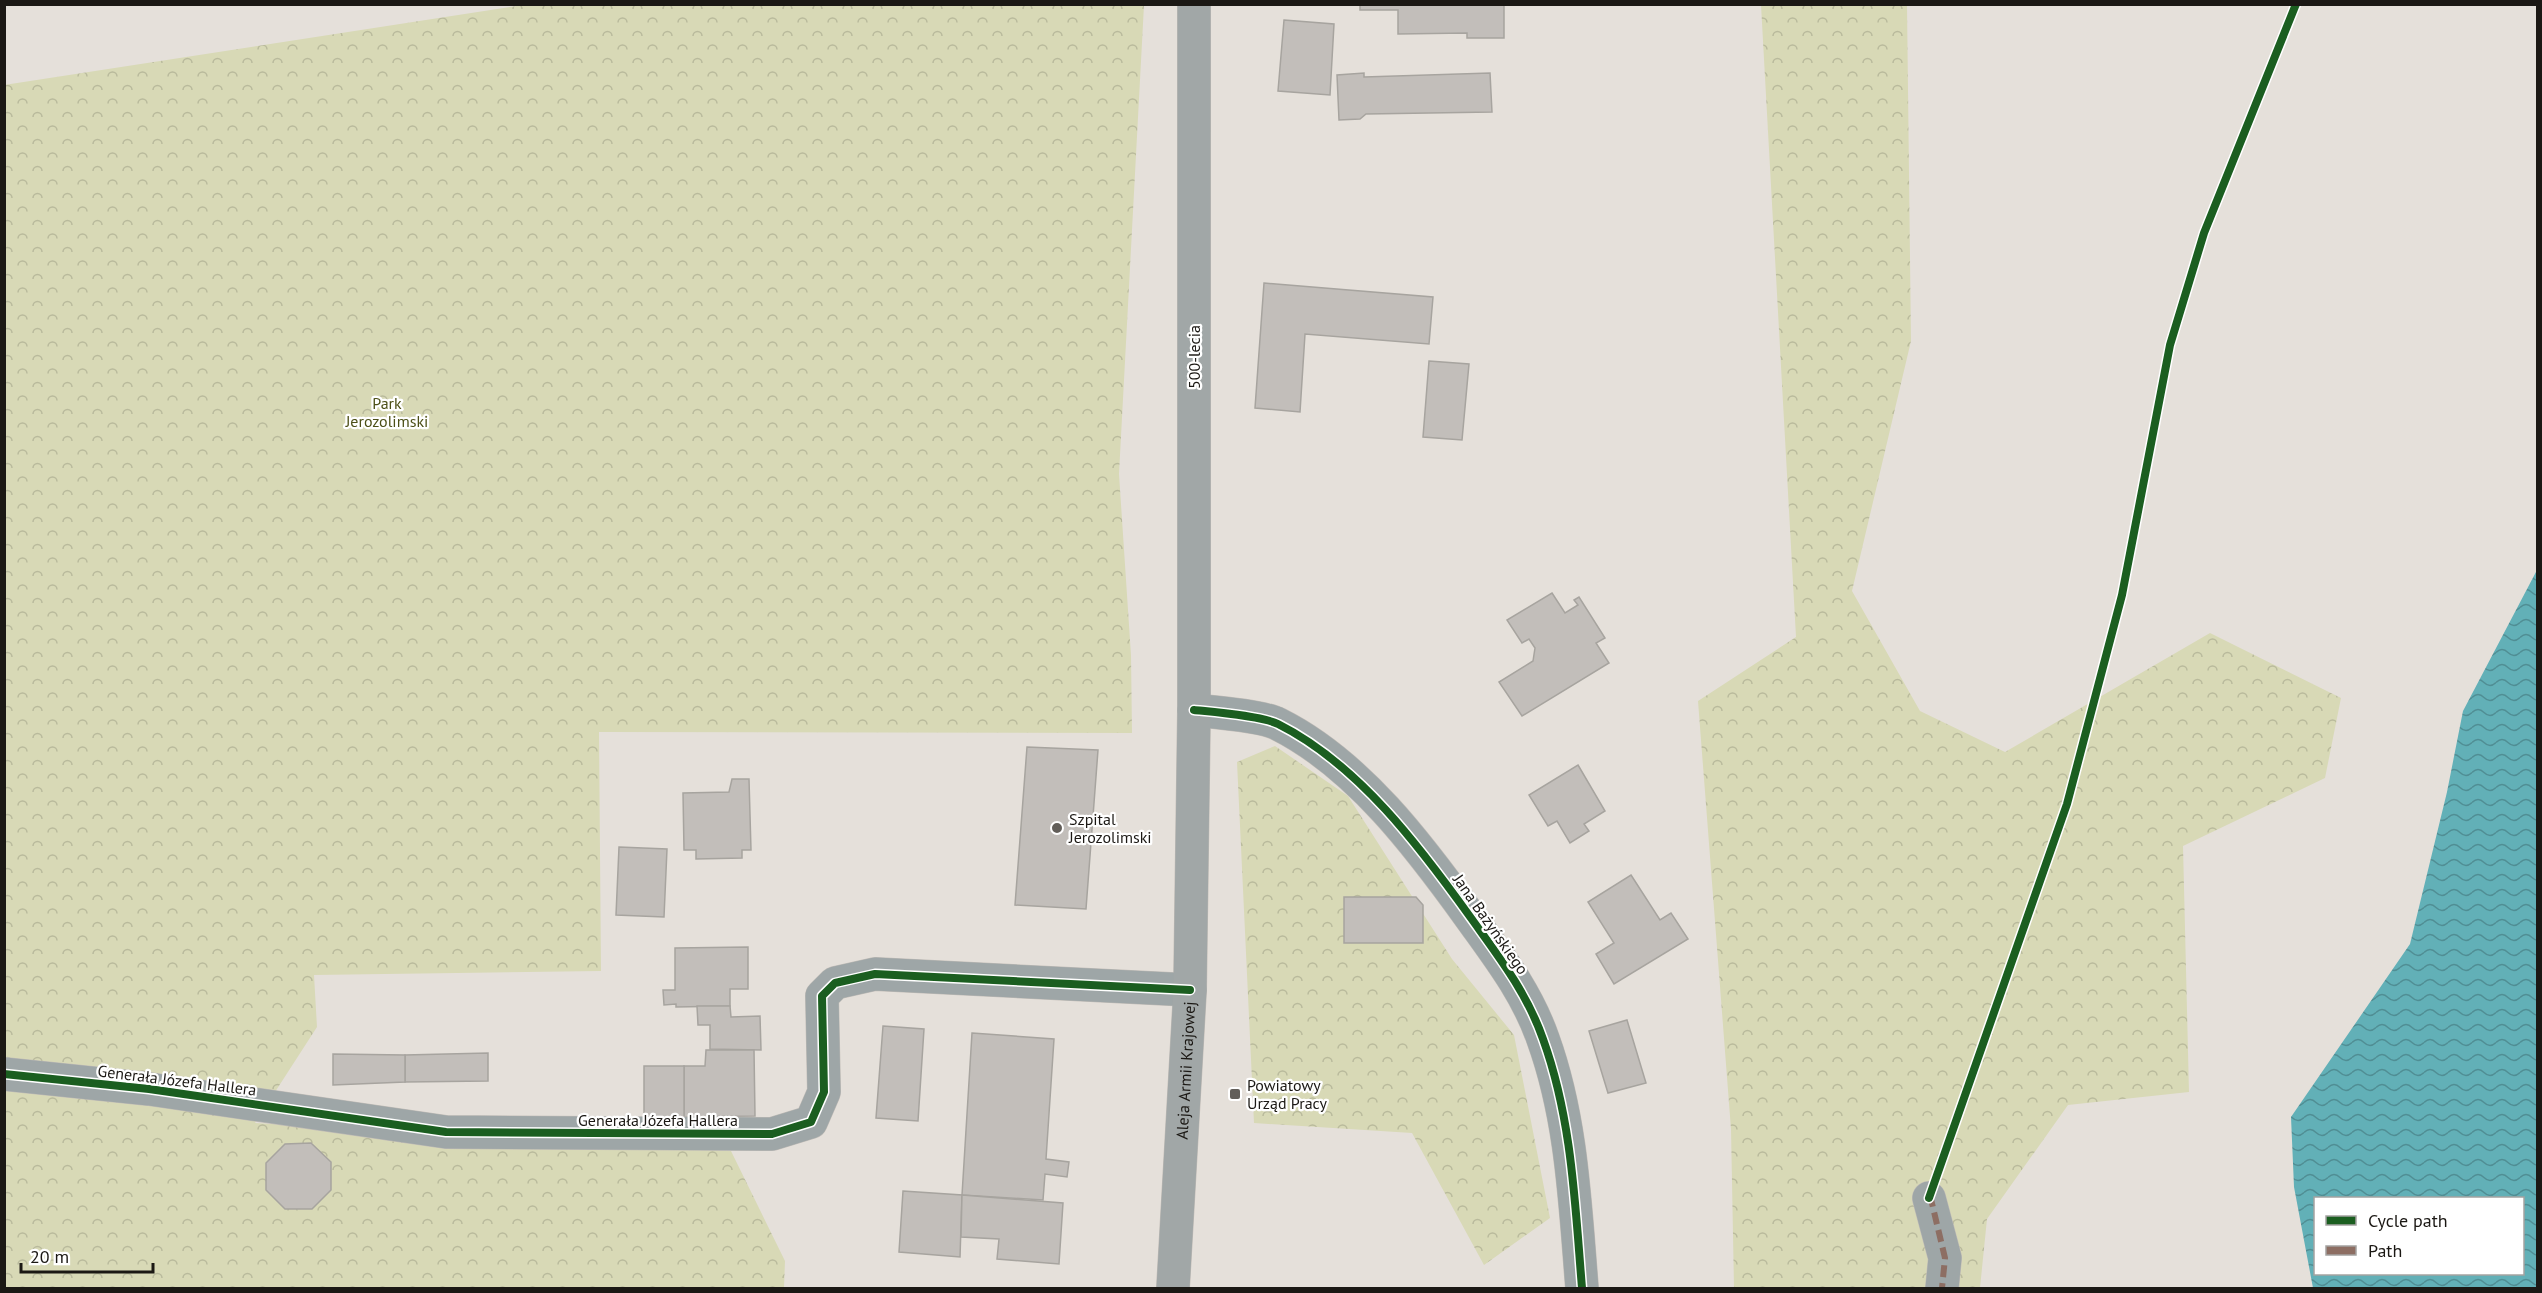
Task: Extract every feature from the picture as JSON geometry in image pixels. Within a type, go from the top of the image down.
[{"type":"main road","name":"500-lecia","points":[[1194,4],[1194,710]]},
{"type":"main road","name":"Aleja Armii Krajowej","points":[[1173,1288],[1190,990],[1194,710]]},
{"type":"street","name":"Jana Bażyńskiego","points":[[1194,710],[1276,722],[1311,743],[1346,770],[1434,866],[1517,982],[1532,1009],[1544,1041],[1560,1099],[1572,1156],[1582,1288]]},
{"type":"street","name":"Generała Józefa Hallera","points":[[4,1074],[149,1089],[446,1132],[772,1134],[811,1122],[824,1092],[822,996],[835,983],[875,974],[1190,990]]},
{"type":"street","points":[[1929,1198],[1945,1258],[1942,1288]]},
{"type":"green space","name":"Park Jerozolimski","points":[[523,5],[1144,5],[1119,474],[1131,655],[1132,733],[599,732],[601,971],[314,975],[317,1027],[255,1123],[731,1151],[785,1261],[784,1288],[5,1288],[4,85]]},
{"type":"green space","points":[[1761,5],[1907,5],[1911,341],[1852,591],[1920,711],[2005,752],[2210,633],[2341,698],[2325,778],[2183,846],[2189,1092],[2068,1105],[1987,1219],[1980,1288],[1734,1288],[1731,1129],[1698,701],[1796,637]]},
{"type":"green space","points":[[1275,746],[1348,796],[1452,959],[1514,1035],[1550,1218],[1484,1265],[1412,1133],[1254,1123],[1237,762]]},
{"type":"water","points":[[2537,570],[2537,1288],[2313,1288],[2294,1187],[2291,1117],[2410,944],[2447,792],[2463,711]]},
{"type":"building","points":[[1360,4],[1504,4],[1504,38],[1467,38],[1467,33],[1398,34],[1398,10],[1360,10]]},
{"type":"building","points":[[1284,20],[1334,24],[1330,95],[1278,91]]},
{"type":"building","points":[[1364,73],[1364,77],[1490,73],[1492,112],[1366,114],[1360,119],[1339,120],[1337,75]]},
{"type":"building","points":[[1264,283],[1433,297],[1429,344],[1305,334],[1300,412],[1255,408]]},
{"type":"building","points":[[1429,361],[1469,364],[1462,440],[1423,437]]},
{"type":"building","points":[[1552,593],[1565,613],[1578,605],[1574,600],[1579,597],[1605,638],[1596,643],[1609,663],[1522,716],[1499,682],[1533,661],[1535,648],[1529,639],[1522,643],[1507,620]]},
{"type":"building","name":"Szpital Jerozolimski","points":[[1027,747],[1098,750],[1086,909],[1015,905]]},
{"type":"building","points":[[1578,765],[1605,811],[1584,824],[1589,831],[1570,843],[1557,821],[1548,826],[1529,795]]},
{"type":"building","points":[[732,779],[749,779],[751,850],[742,850],[742,858],[696,859],[696,850],[684,850],[683,793],[729,792]]},
{"type":"building","points":[[619,847],[667,849],[664,917],[616,915]]},
{"type":"building","points":[[1631,875],[1660,920],[1671,913],[1688,939],[1614,984],[1596,954],[1614,943],[1588,902]]},
{"type":"building","points":[[1344,897],[1416,897],[1423,905],[1423,943],[1344,943]]},
{"type":"building","points":[[748,947],[748,989],[730,989],[730,1006],[676,1007],[676,1004],[664,1005],[663,990],[675,990],[675,948]]},
{"type":"building","points":[[697,1006],[730,1006],[731,1017],[760,1016],[761,1050],[710,1049],[710,1025],[698,1025]]},
{"type":"building","points":[[1627,1020],[1646,1083],[1608,1093],[1589,1031]]},
{"type":"building","points":[[883,1026],[924,1029],[918,1121],[876,1118]]},
{"type":"building","points":[[972,1033],[1054,1039],[1046,1159],[1069,1162],[1067,1177],[1045,1174],[1043,1200],[962,1195]]},
{"type":"building","points":[[706,1050],[754,1050],[755,1116],[684,1117],[684,1066],[705,1066]]},
{"type":"building","points":[[488,1053],[488,1081],[405,1082],[405,1055]]},
{"type":"building","points":[[333,1054],[405,1055],[405,1082],[333,1085]]},
{"type":"building","points":[[644,1066],[684,1066],[684,1117],[644,1117]]},
{"type":"building","points":[[311,1143],[331,1162],[331,1190],[312,1209],[285,1209],[266,1190],[266,1163],[285,1144]]},
{"type":"building","points":[[903,1191],[962,1195],[960,1257],[899,1252]]},
{"type":"building","points":[[962,1195],[1063,1203],[1059,1264],[997,1259],[999,1239],[961,1237]]},
{"type":"marked path","points":[[1930,1195],[1945,1258],[1942,1288]]},
{"type":"cycle path","points":[[1929,1198],[2067,804],[2122,595],[2170,345],[2204,233],[2296,4]]},
{"type":"cycle path","points":[[1194,710],[1271,721],[1307,741],[1335,761],[1361,784],[1409,836],[1502,961],[1529,1006],[1553,1069],[1571,1162],[1582,1288]]},
{"type":"cycle path","points":[[4,1074],[149,1089],[446,1132],[772,1134],[811,1122],[824,1092],[822,996],[835,983],[875,974],[1190,990]]},
{"type":"place","name":"Szpital Jerozolimski","points":[[1057,828]]},
{"type":"place","name":"Powiatowy Urząd Pracy","points":[[1235,1094]]}]
